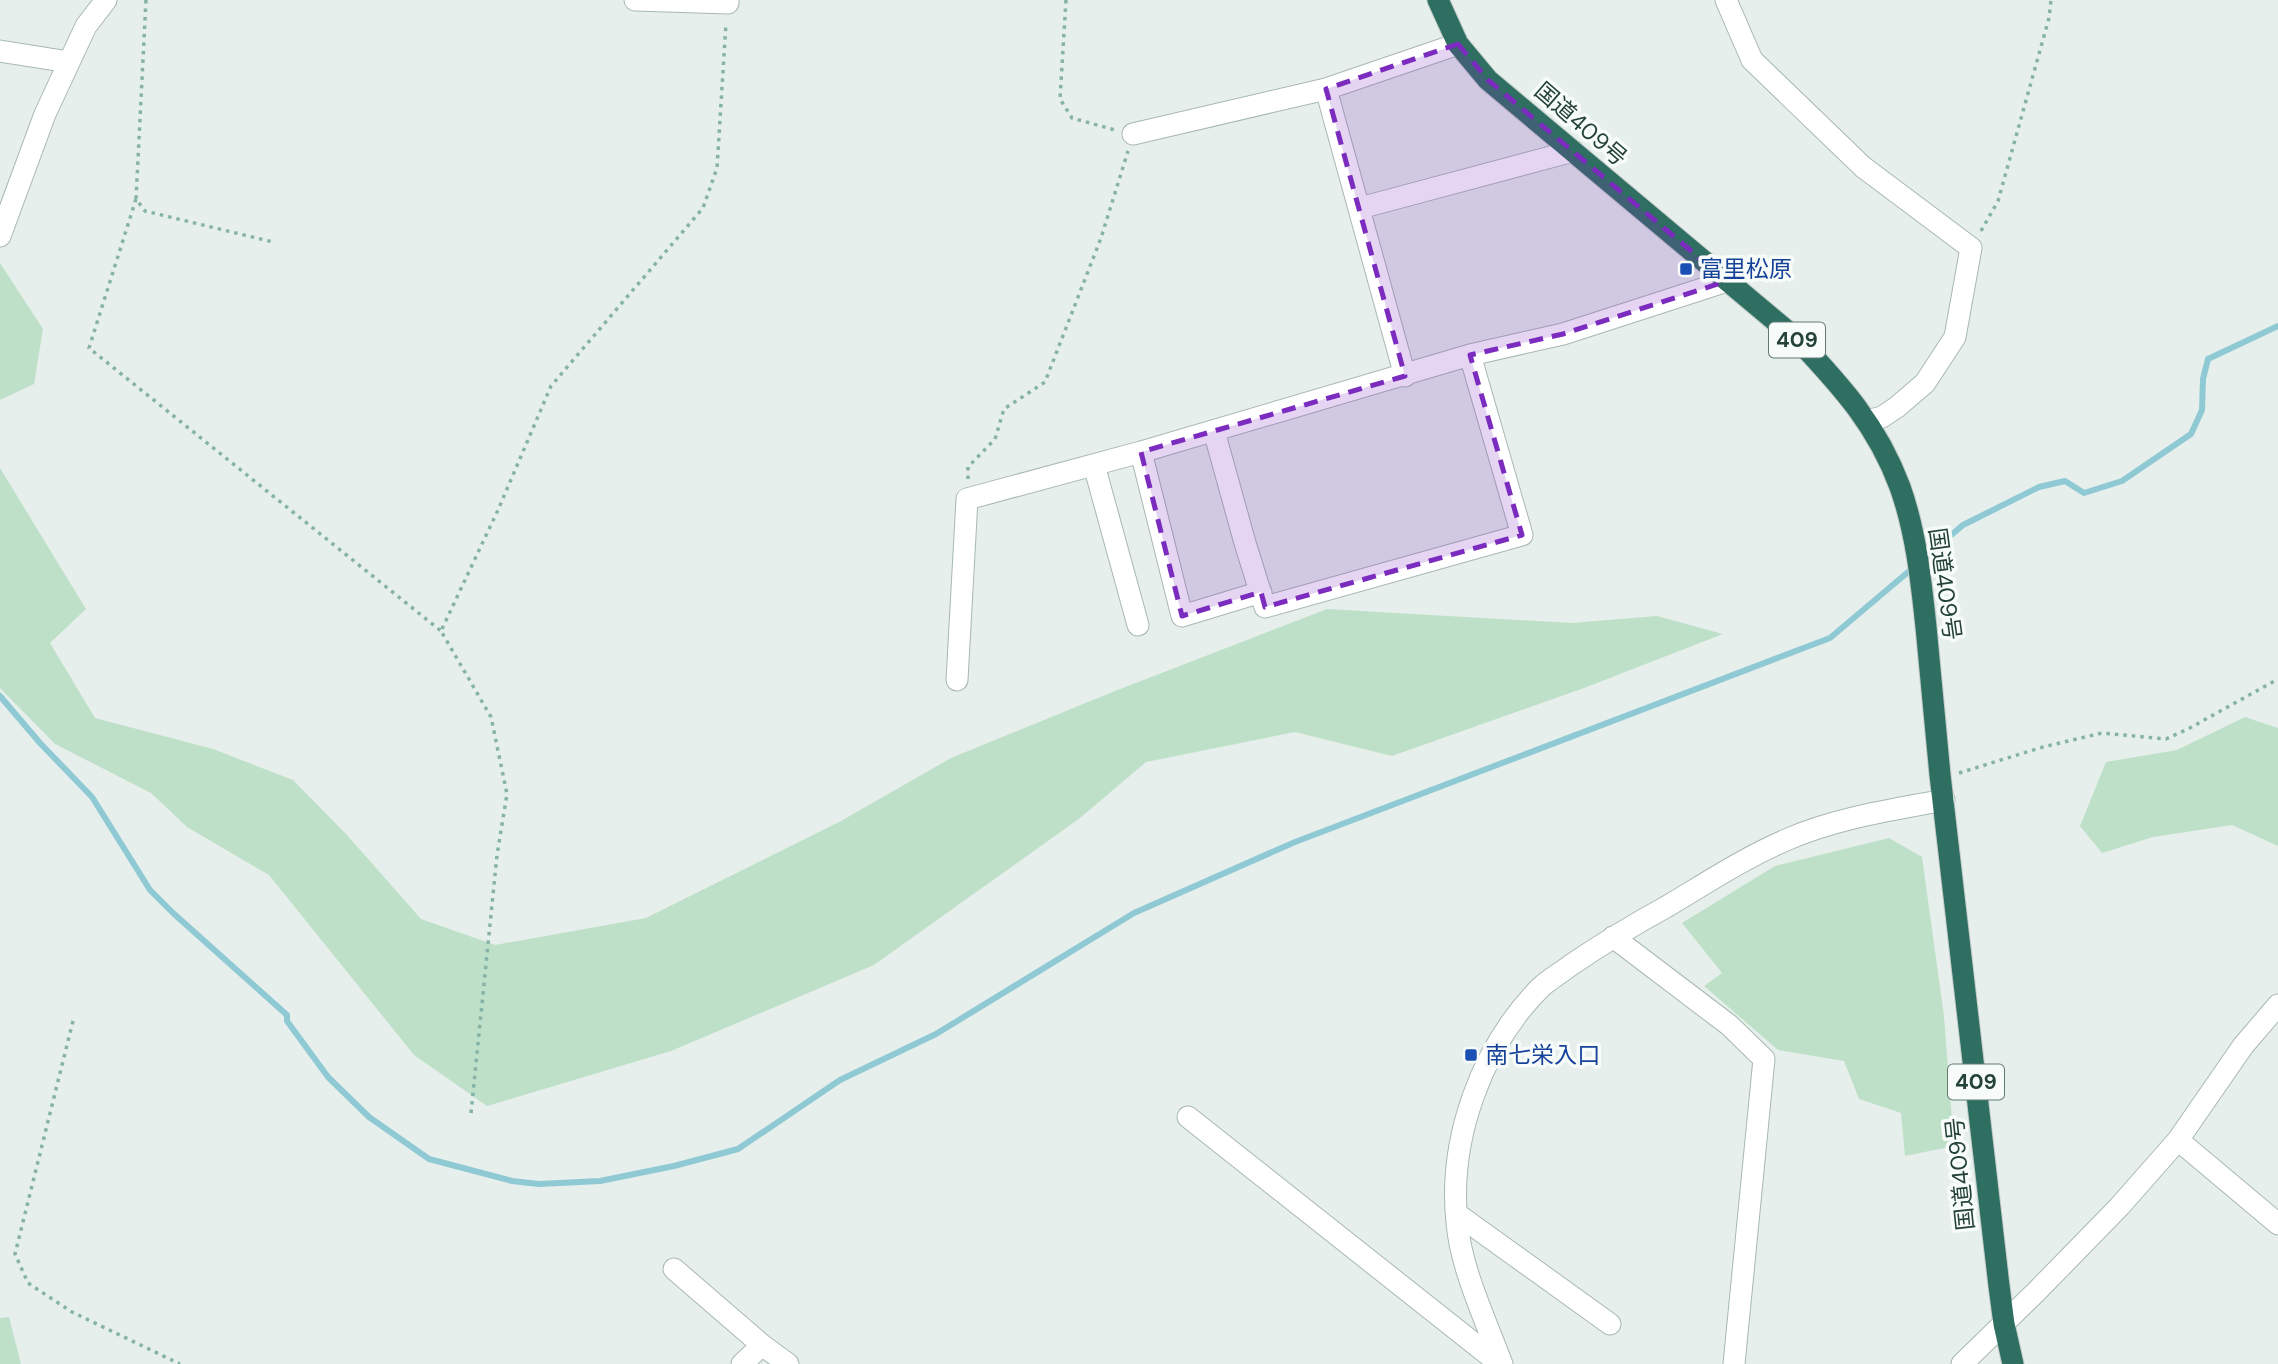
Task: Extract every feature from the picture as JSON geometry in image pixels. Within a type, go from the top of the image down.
[{"type":"highway","name":"国道409号","points":[[1438,0],[1458,44],[1488,80],[1798,340],[1841,386],[1867,421],[1890,464],[1914,531],[2004,1324],[2013,1364]]},
{"type":"street","points":[[0,236],[45,114],[86,26],[106,0]]},
{"type":"street","points":[[635,0],[728,2]]},
{"type":"street","points":[[1727,0],[1752,60],[1863,167],[1971,248],[1955,337],[1925,383],[1882,417],[1867,421]]},
{"type":"street","points":[[1133,134],[1326,89],[1458,44]]},
{"type":"street","points":[[0,51],[69,62]]},
{"type":"street","points":[[1326,89],[1405,376]]},
{"type":"street","points":[[1360,208],[1573,152]]},
{"type":"street","points":[[957,680],[967,499],[1141,452],[1471,355],[1563,334],[1727,281]]},
{"type":"street","points":[[1214,431],[1265,607],[1522,535],[1471,355]]},
{"type":"street","points":[[1141,452],[1182,616],[1261,592]]},
{"type":"street","points":[[1094,465],[1138,625]]},
{"type":"street","points":[[1501,1364],[1469,1275],[1457,1223],[1457,1166],[1466,1120],[1482,1070],[1507,1027],[1542,985],[1613,937],[1787,839],[1884,811],[1942,789]]},
{"type":"street","points":[[1613,937],[1729,1025],[1764,1059],[1734,1364]]},
{"type":"street","points":[[1962,1364],[2119,1207],[2178,1140],[2243,1046],[2278,1005]]},
{"type":"street","points":[[1188,1117],[1501,1364]]},
{"type":"street","points":[[2178,1140],[2278,1224]]},
{"type":"street","points":[[1457,1214],[1610,1324]]},
{"type":"street","points":[[674,1269],[788,1364]]},
{"type":"street","points":[[743,1364],[762,1345]]},
{"type":"path","points":[[146,0],[136,199],[89,348],[441,631],[491,717],[507,794],[497,855],[471,1113]]},
{"type":"path","points":[[967,499],[968,467],[995,439],[1004,409],[1045,382],[1101,238],[1133,134],[1073,118],[1060,99],[1066,0]]},
{"type":"path","points":[[1971,248],[1998,201],[2052,0]]},
{"type":"path","points":[[441,631],[498,510],[551,386],[703,208],[717,167],[728,2]]},
{"type":"path","points":[[136,199],[145,211],[273,242]]},
{"type":"path","points":[[1942,789],[2043,747],[2102,733],[2166,738],[2188,729],[2278,679]]},
{"type":"path","points":[[72,1021],[15,1254],[28,1283],[72,1312],[180,1364]]},
{"type":"highlighted area","points":[[1458,44],[1488,80],[1727,281],[1563,334],[1470,355],[1522,535],[1265,607],[1261,592],[1182,616],[1141,452],[1405,376],[1326,89]]},
{"type":"green space","points":[[0,263],[43,329],[34,384],[0,400]]},
{"type":"green space","points":[[0,468],[86,609],[50,643],[95,718],[213,749],[293,780],[347,835],[421,919],[495,945],[646,918],[841,821],[951,758],[1327,609],[1571,623],[1657,616],[1723,634],[1584,688],[1392,756],[1295,732],[1146,762],[1080,818],[874,965],[671,1051],[487,1106],[414,1055],[269,875],[187,827],[151,793],[55,744],[0,688]]},
{"type":"green space","points":[[2245,717],[2278,728],[2278,846],[2232,825],[2153,837],[2102,853],[2080,826],[2106,762],[2177,750]]},
{"type":"green space","points":[[1889,838],[1922,857],[1944,1016],[1954,1146],[1905,1156],[1901,1113],[1859,1099],[1844,1061],[1778,1050],[1704,986],[1722,973],[1682,923],[1775,866]]},
{"type":"green space","points":[[9,1317],[21,1364],[0,1364],[0,1318]]},
{"type":"waterway","points":[[1922,560],[1963,525],[2039,487],[2065,481],[2084,493],[2122,481],[2191,434],[2202,410],[2203,379],[2208,359],[2278,326]]},
{"type":"waterway","points":[[0,696],[92,797],[150,890],[287,1015],[287,1021],[328,1077],[369,1117],[429,1159],[512,1181],[539,1184],[600,1181],[674,1166],[738,1149],[840,1080],[936,1034],[1134,913],[1295,842],[1830,638],[1914,567]]},
{"type":"place","name":"富里松原","points":[[1686,269]]},
{"type":"place","name":"南七栄入口","points":[[1471,1055]]}]
